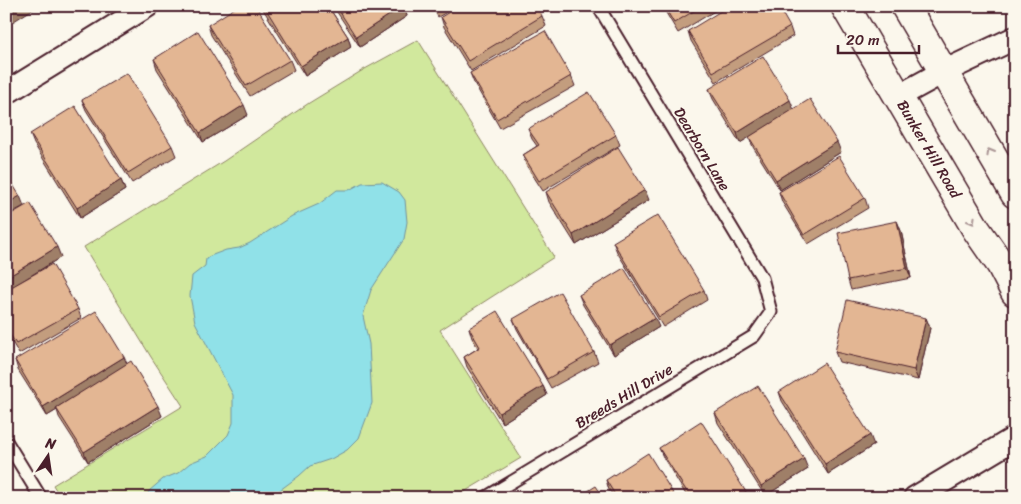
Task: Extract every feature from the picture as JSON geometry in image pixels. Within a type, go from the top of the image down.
[{"type":"main road","name":"Bunker Hill Road","points":[[845,6],[976,229],[1001,265],[1015,292]]},
{"type":"main road","points":[[905,6],[1015,194]]},
{"type":"street","points":[[6,93],[147,6]]},
{"type":"street","points":[[899,96],[1015,38]]},
{"type":"street","points":[[916,498],[1015,438]]},
{"type":"lane","name":"Dearborn Lane","points":[[598,6],[762,278],[771,312]]},
{"type":"lane","name":"Breeds Hill Drive","points":[[485,498],[754,336],[771,312]]},
{"type":"lane","points":[[6,441],[41,498]]},
{"type":"green space","points":[[418,40],[554,257],[440,330],[521,458],[454,498],[61,498],[53,485],[183,406],[84,247],[224,161],[309,103],[363,70]]},
{"type":"water","points":[[382,182],[399,192],[405,200],[407,222],[404,239],[371,290],[363,316],[369,344],[372,403],[359,438],[347,450],[331,459],[310,466],[269,498],[146,498],[149,491],[163,479],[178,473],[190,463],[207,456],[228,435],[233,423],[233,395],[195,322],[190,296],[192,276],[205,266],[206,259],[210,256],[250,243],[292,216],[319,204],[337,190],[349,190],[362,183]]},
{"type":"building","points":[[6,6],[19,6],[6,14]]},
{"type":"building","points":[[238,6],[256,6],[290,60],[246,86],[208,25]]},
{"type":"building","points":[[264,6],[328,6],[348,37],[301,66]]},
{"type":"building","points":[[336,6],[403,6],[356,37]]},
{"type":"building","points":[[459,6],[537,6],[542,16],[468,61],[441,17]]},
{"type":"building","points":[[664,6],[702,6],[674,23]]},
{"type":"building","points":[[729,6],[778,6],[790,27],[713,72],[688,31]]},
{"type":"building","points":[[198,31],[244,105],[200,133],[154,59]]},
{"type":"building","points":[[545,31],[571,76],[497,119],[470,73]]},
{"type":"building","points":[[763,56],[790,100],[737,133],[709,89]]},
{"type":"building","points":[[127,73],[172,146],[128,173],[82,100]]},
{"type":"building","points":[[589,92],[616,135],[539,181],[523,155],[539,145],[528,129]]},
{"type":"building","points":[[810,99],[837,142],[776,180],[749,137]]},
{"type":"building","points":[[75,106],[121,180],[77,208],[30,134]]},
{"type":"building","points":[[618,147],[645,190],[573,235],[546,192]]},
{"type":"building","points":[[839,156],[865,198],[804,235],[779,192]]},
{"type":"building","points":[[6,174],[20,196],[6,204]]},
{"type":"building","points":[[30,203],[57,247],[6,278],[6,217]]},
{"type":"building","points":[[658,215],[704,290],[659,317],[613,242]]},
{"type":"building","points":[[897,221],[907,268],[848,280],[838,233]]},
{"type":"building","points":[[52,264],[78,309],[16,344],[6,328],[6,290]]},
{"type":"building","points":[[624,268],[655,318],[610,345],[579,295]]},
{"type":"building","points":[[560,292],[594,352],[547,379],[513,319]]},
{"type":"building","points":[[847,300],[926,318],[914,370],[835,352]]},
{"type":"building","points":[[96,311],[124,357],[43,407],[15,360]]},
{"type":"building","points":[[497,311],[543,386],[499,413],[464,357],[480,347],[469,328]]},
{"type":"building","points":[[131,361],[158,406],[84,452],[56,408]]},
{"type":"building","points":[[824,363],[870,435],[825,464],[779,392]]},
{"type":"building","points":[[758,386],[804,459],[761,486],[715,413]]},
{"type":"building","points":[[701,421],[746,492],[736,498],[691,498],[659,448]]},
{"type":"building","points":[[648,453],[676,498],[617,498],[606,480]]},
{"type":"building","points":[[596,486],[604,498],[577,498]]}]
